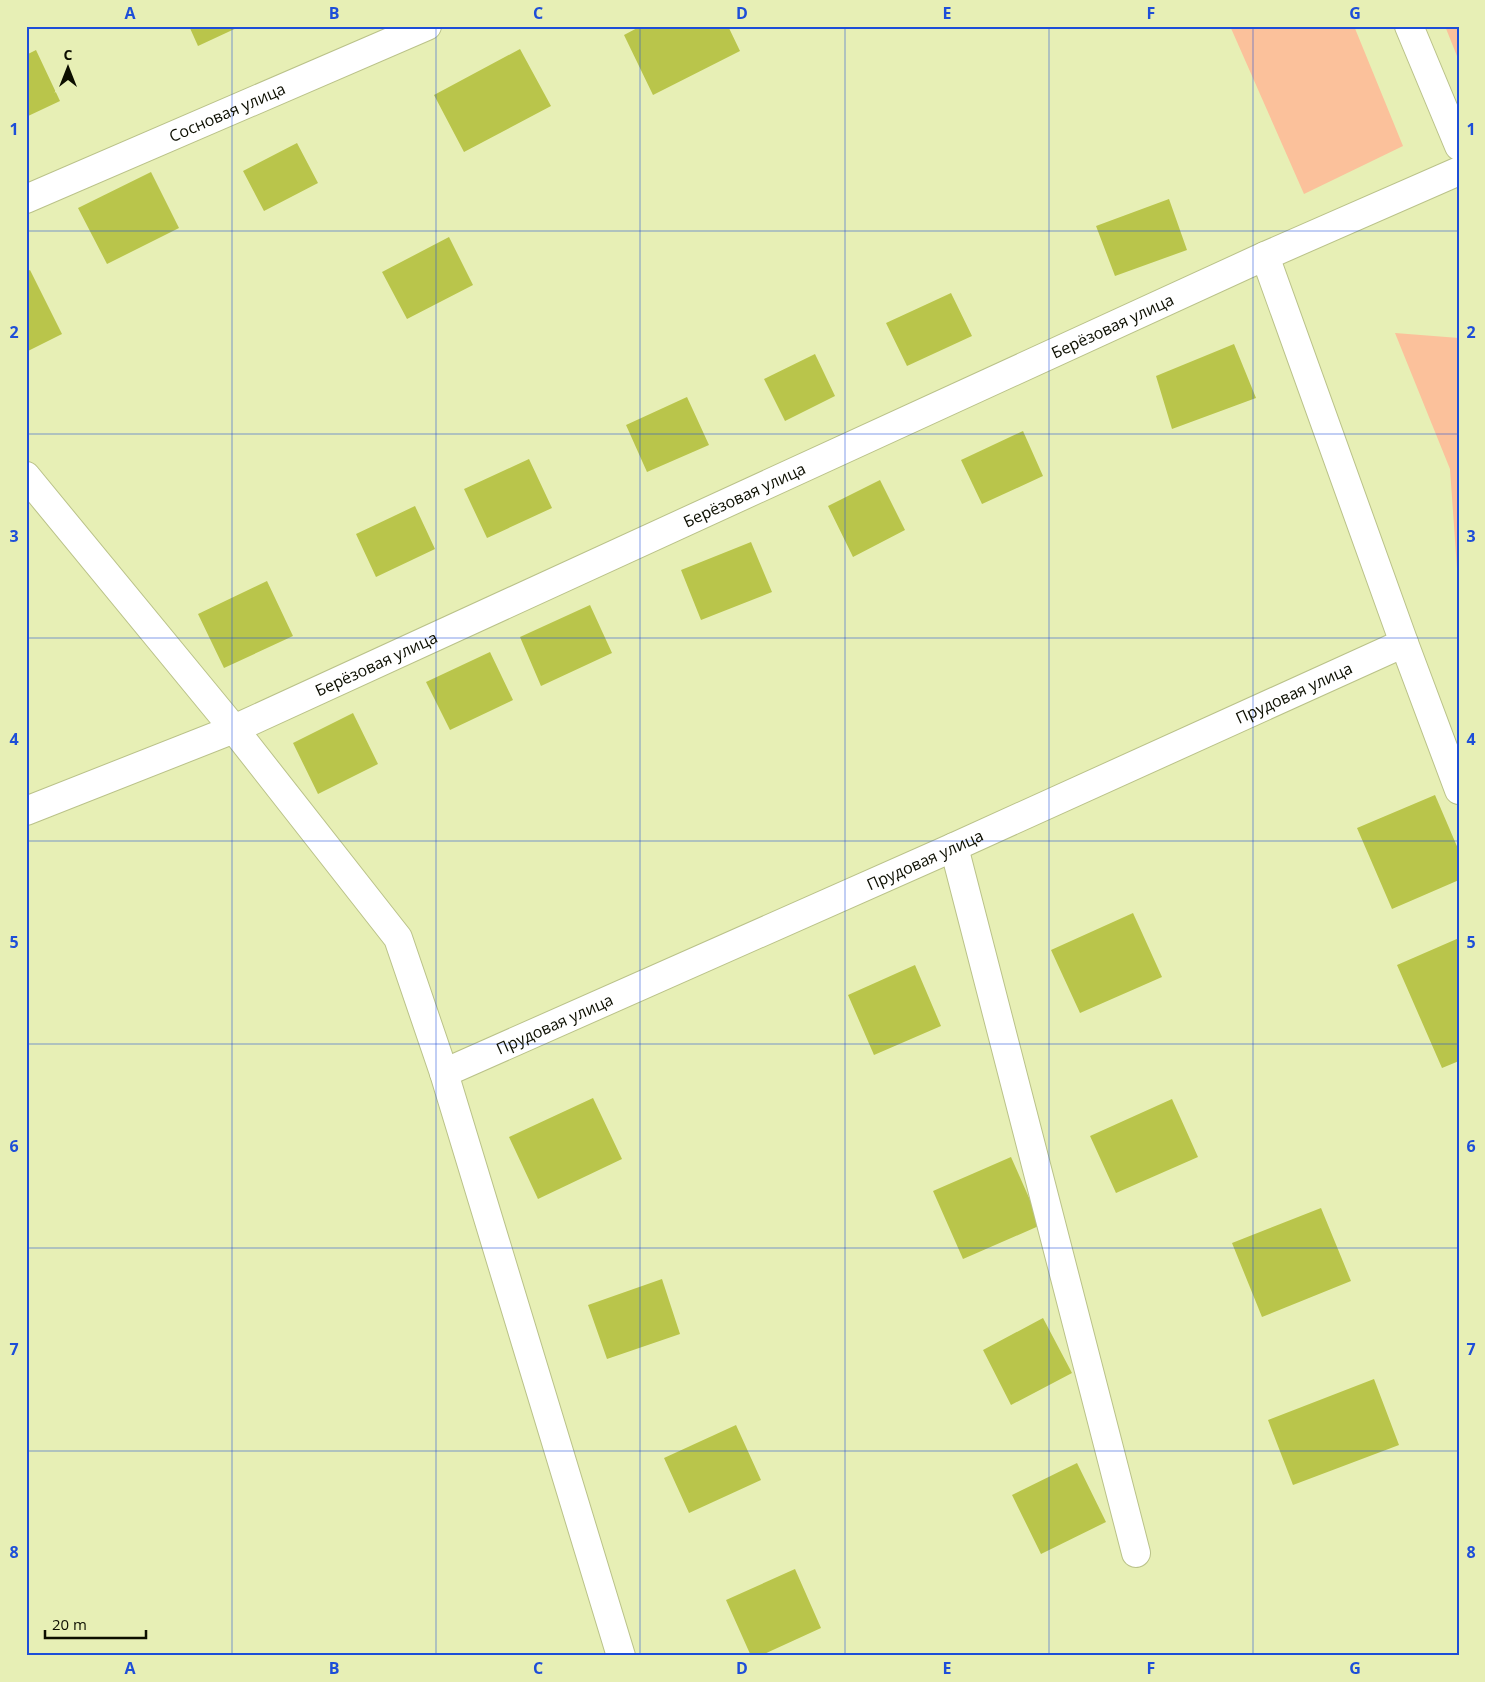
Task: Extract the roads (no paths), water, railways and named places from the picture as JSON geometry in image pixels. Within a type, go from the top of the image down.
[{"type":"street","name":"Сосновая улица","points":[[26,199],[427,26]]},
{"type":"street","points":[[1409,26],[1459,146]]},
{"type":"street","name":"Берёзовая улица","points":[[30,802],[234,729],[1265,256],[1459,171]]},
{"type":"street","points":[[1265,256],[1459,790]]},
{"type":"street","points":[[26,476],[234,729],[398,938],[444,1073],[621,1656]]},
{"type":"street","name":"Прудовая улица","points":[[444,1073],[954,847],[1404,643]]},
{"type":"street","points":[[954,847],[1136,1553]]}]
